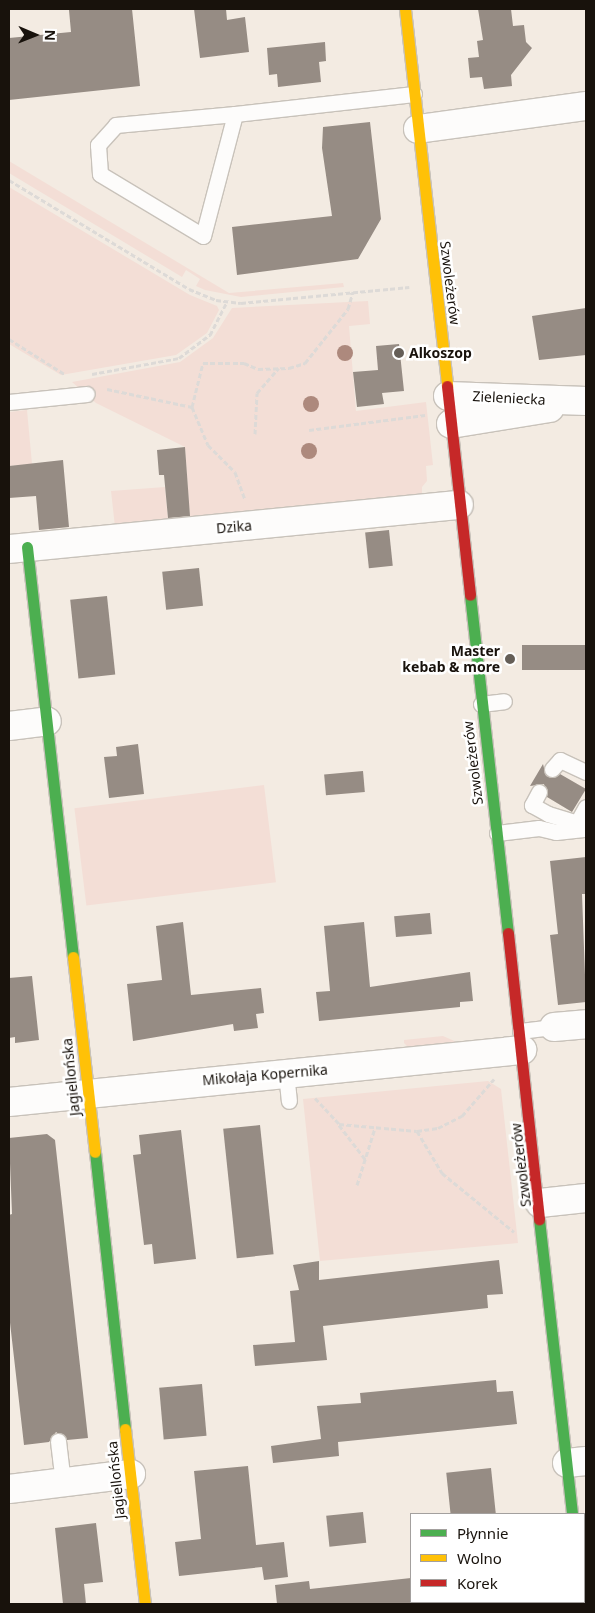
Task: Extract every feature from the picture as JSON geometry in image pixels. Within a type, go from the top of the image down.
[{"type":"street","name":"Szwoleżerów","points":[[405,9],[444,412],[459,506],[540,1203],[576,1462],[572,1513]]},
{"type":"street","points":[[418,129],[586,106]]},
{"type":"street","name":"Zieleniecka","points":[[444,412],[531,398],[579,402]]},
{"type":"street","name":"Dzika","points":[[18,548],[459,506]]},
{"type":"street","name":"Jagiellońska","points":[[18,548],[47,721],[145,1604]]},
{"type":"street","points":[[9,726],[47,721]]},
{"type":"street","points":[[554,1027],[586,1024]]},
{"type":"street","name":"Mikołaja Kopernika","points":[[9,1102],[286,1073],[521,1041]]},
{"type":"street","points":[[540,1203],[586,1198]]},
{"type":"street","points":[[9,1490],[130,1474]]},
{"type":"lane","points":[[235,114],[203,236],[100,174],[98,145],[116,125],[414,94]]},
{"type":"lane","points":[[9,402],[94,391]]},
{"type":"lane","points":[[481,704],[504,701]]},
{"type":"lane","points":[[552,770],[560,760],[577,772]]},
{"type":"lane","points":[[540,792],[532,805],[551,807],[577,823],[586,807]]},
{"type":"lane","points":[[539,828],[551,807]]},
{"type":"lane","points":[[497,833],[539,828],[556,832],[586,829]]},
{"type":"lane","points":[[521,1041],[554,1027]]},
{"type":"lane","points":[[286,1073],[289,1101]]},
{"type":"lane","points":[[58,1441],[63,1483]]},
{"type":"path","points":[[9,180],[189,289],[226,302],[418,286]]},
{"type":"path","points":[[247,505],[235,472],[208,445],[192,406],[203,363],[280,368],[305,363],[348,309],[353,292]]},
{"type":"path","points":[[85,376],[178,358],[210,335],[226,302]]},
{"type":"path","points":[[9,339],[71,378],[66,379]]},
{"type":"path","points":[[255,434],[257,393],[280,368]]},
{"type":"path","points":[[94,391],[192,406]]},
{"type":"path","points":[[309,430],[337,424],[444,412]]},
{"type":"path","points":[[339,1124],[417,1131],[438,1128],[462,1116],[489,1086],[494,1072]]},
{"type":"path","points":[[311,1093],[339,1124],[365,1159]]},
{"type":"path","points":[[357,1185],[375,1128]]},
{"type":"path","points":[[417,1131],[442,1173],[520,1236]]},
{"type":"shaded area","points":[[9,161],[229,293],[343,283],[344,287],[241,297],[205,290],[196,286],[200,279],[186,270],[182,277],[9,173]]},
{"type":"shaded area","points":[[9,187],[190,295],[217,306],[219,310],[207,333],[176,355],[61,375],[9,344]]},
{"type":"shaded area","points":[[368,301],[370,324],[349,326],[356,411],[426,402],[433,465],[426,466],[427,481],[422,487],[422,498],[115,527],[111,491],[165,487],[168,521],[190,519],[185,447],[96,403],[72,382],[180,362],[213,338],[232,308]]},
{"type":"shaded area","points":[[27,410],[32,464],[9,466],[9,412]]},
{"type":"shaded area","points":[[264,785],[276,882],[86,906],[74,808]]},
{"type":"shaded area","points":[[443,1036],[459,1043],[410,1049],[404,1043],[404,1040]]},
{"type":"shaded area","points":[[488,1081],[501,1089],[518,1243],[320,1261],[303,1099]]},
{"type":"building","points":[[132,9],[140,86],[9,100],[9,38],[71,32],[69,10]]},
{"type":"building","points":[[194,9],[226,9],[227,20],[245,17],[249,52],[200,58]]},
{"type":"building","points":[[478,9],[511,9],[513,26],[524,25],[526,42],[532,48],[511,75],[512,86],[484,89],[482,77],[470,78],[468,58],[479,57],[477,41],[483,40]]},
{"type":"building","points":[[325,42],[326,61],[319,62],[321,82],[278,87],[277,74],[269,75],[267,48]]},
{"type":"building","points":[[370,122],[381,219],[358,259],[237,275],[232,227],[332,216],[322,148],[323,127]]},
{"type":"building","points":[[586,308],[586,355],[539,360],[532,316]]},
{"type":"building","points":[[399,344],[404,391],[382,393],[384,404],[357,407],[353,372],[378,370],[376,346]]},
{"type":"building","points":[[185,447],[190,516],[168,518],[164,475],[159,475],[157,450]]},
{"type":"building","points":[[63,460],[69,527],[39,530],[36,496],[9,498],[9,466]]},
{"type":"building","points":[[389,530],[393,566],[369,568],[365,533]]},
{"type":"building","points":[[199,568],[203,606],[166,610],[162,572]]},
{"type":"building","points":[[107,596],[115,675],[78,678],[70,600]]},
{"type":"building","points":[[522,645],[586,645],[586,670],[522,670]]},
{"type":"building","points":[[138,744],[144,794],[109,798],[104,757],[117,756],[116,747]]},
{"type":"building","points":[[543,764],[546,776],[554,778],[560,774],[586,789],[572,812],[547,797],[544,784],[530,786]]},
{"type":"building","points":[[363,771],[365,792],[326,795],[324,774]]},
{"type":"building","points":[[586,857],[586,894],[582,894],[586,1002],[558,1005],[550,935],[558,934],[550,861]]},
{"type":"building","points":[[430,913],[432,934],[396,937],[394,916]]},
{"type":"building","points":[[183,922],[191,995],[261,988],[264,1013],[256,1014],[258,1028],[234,1031],[233,1024],[133,1041],[127,984],[162,980],[156,926]]},
{"type":"building","points":[[364,922],[370,987],[470,972],[473,1001],[460,1002],[460,1007],[319,1021],[316,992],[330,991],[324,926]]},
{"type":"building","points":[[32,976],[39,1040],[15,1043],[15,1037],[9,1038],[9,978]]},
{"type":"building","points":[[260,1125],[274,1254],[237,1258],[223,1129]]},
{"type":"building","points":[[181,1130],[196,1259],[154,1264],[152,1244],[144,1245],[133,1155],[141,1154],[139,1135]]},
{"type":"building","points":[[47,1134],[55,1140],[88,1438],[67,1440],[56,1432],[49,1442],[24,1445],[9,1314],[9,1215],[12,1214],[9,1138]]},
{"type":"building","points":[[499,1260],[503,1294],[487,1295],[488,1308],[323,1326],[327,1360],[255,1366],[253,1345],[295,1342],[290,1291],[299,1290],[293,1265],[319,1261],[319,1280]]},
{"type":"building","points":[[496,1380],[497,1392],[513,1391],[517,1424],[338,1442],[339,1456],[273,1463],[271,1446],[321,1439],[317,1406],[361,1403],[360,1393]]},
{"type":"building","points":[[202,1384],[207,1436],[164,1440],[159,1388]]},
{"type":"building","points":[[248,1466],[256,1545],[284,1542],[288,1577],[264,1580],[262,1567],[179,1576],[175,1542],[201,1539],[194,1471]]},
{"type":"building","points":[[491,1468],[496,1513],[450,1513],[446,1473]]},
{"type":"building","points":[[363,1512],[366,1543],[329,1547],[326,1516]]},
{"type":"building","points":[[96,1523],[103,1582],[84,1584],[86,1604],[63,1604],[55,1528]]},
{"type":"building","points":[[410,1578],[411,1604],[277,1604],[275,1585],[309,1581],[310,1589]]},
{"type":"traffic: fast","points":[[27,547],[73,957]]},
{"type":"traffic: fast","points":[[470,595],[508,933]]},
{"type":"traffic: fast","points":[[95,1152],[125,1429]]},
{"type":"traffic: fast","points":[[539,1219],[572,1513]]},
{"type":"traffic: slow","points":[[405,9],[447,386]]},
{"type":"traffic: slow","points":[[73,957],[95,1152]]},
{"type":"traffic: slow","points":[[125,1429],[145,1604]]},
{"type":"traffic: jam","points":[[447,386],[470,595]]},
{"type":"traffic: jam","points":[[508,933],[539,1219]]},
{"type":"place","name":"Alkoszop","points":[[399,353]]},
{"type":"place","name":"Master kebab & more","points":[[510,659]]}]
